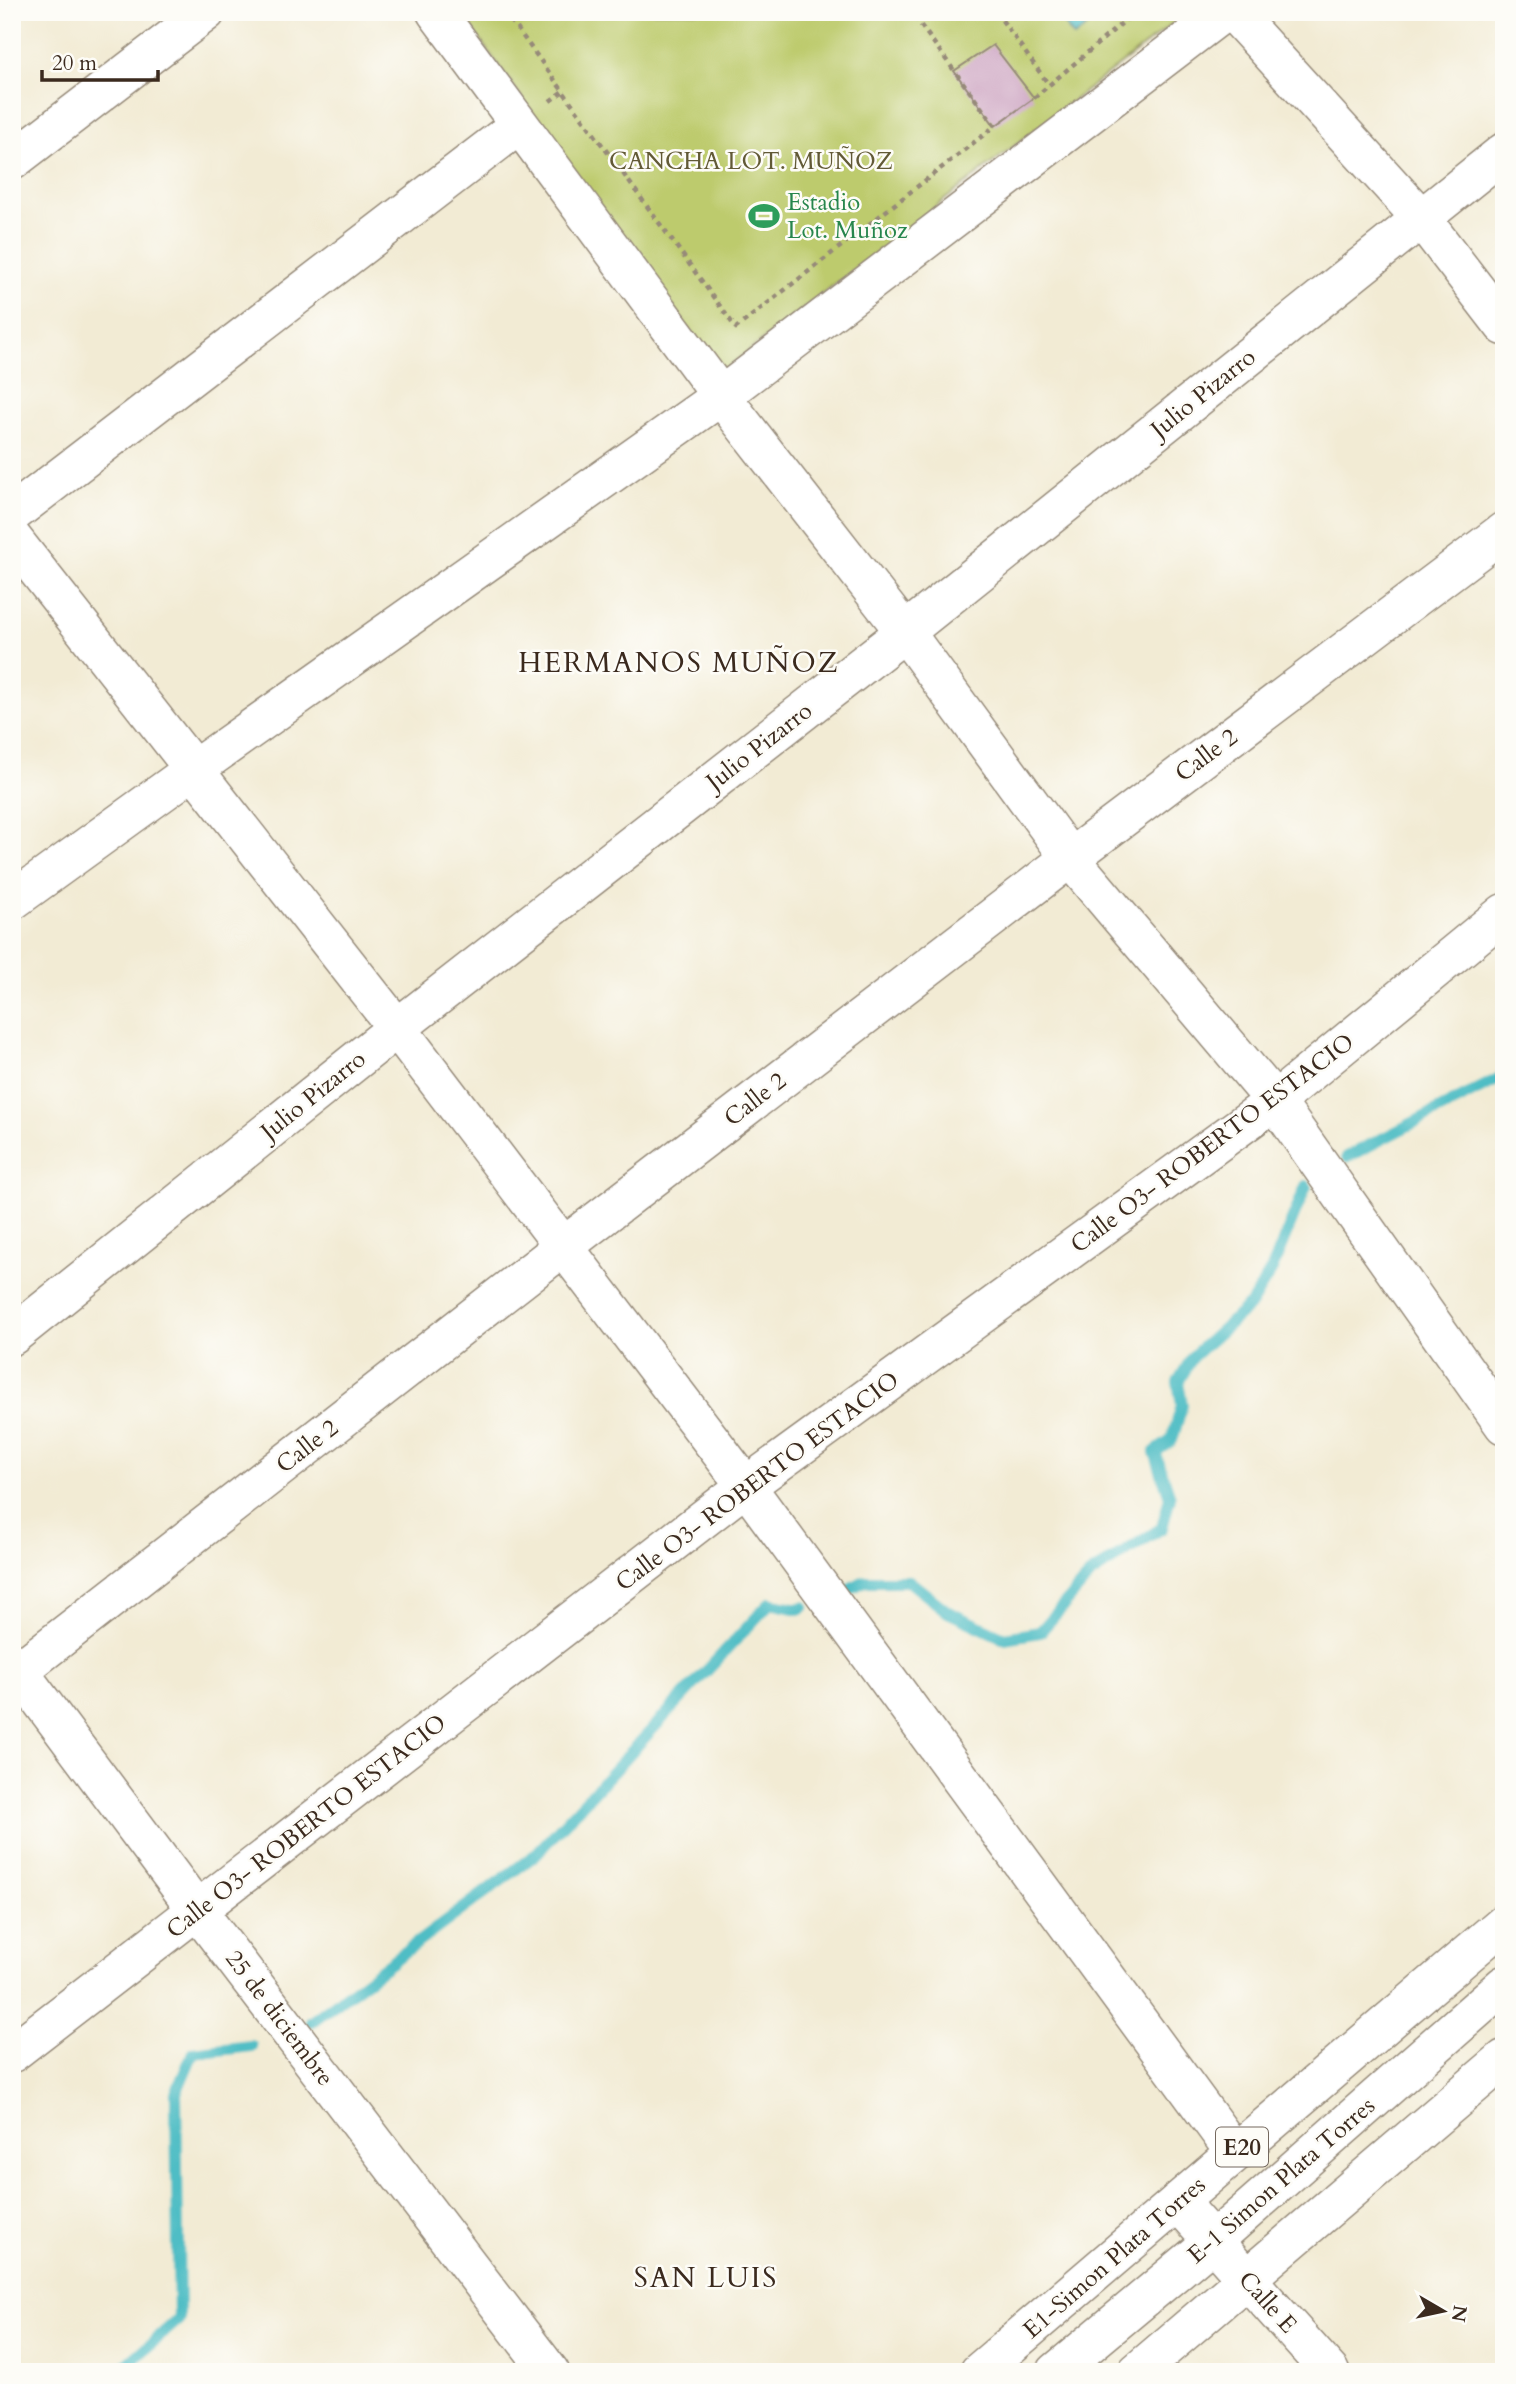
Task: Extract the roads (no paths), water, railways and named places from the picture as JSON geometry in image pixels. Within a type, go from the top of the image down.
[{"type":"main road","points":[[12,161],[206,12]]},
{"type":"main road","points":[[436,12],[721,396],[905,632],[1070,858],[1275,1101],[1504,1425]]},
{"type":"main road","points":[[12,901],[721,396],[1224,12]]},
{"type":"main road","points":[[1233,12],[1421,218],[1504,326]]},
{"type":"main road","points":[[12,514],[519,125]]},
{"type":"main road","name":"Julio Pizarro","points":[[12,1336],[397,1028],[905,632],[1504,152]]},
{"type":"main road","name":"Calle 2","points":[[14,1670],[1070,858],[1504,531]]},
{"type":"main road","points":[[12,538],[397,1028],[562,1248],[746,1486],[1235,2153]]},
{"type":"main road","name":"Calle O3- ROBERTO ESTACIO","points":[[12,2053],[746,1486],[1275,1101],[1504,913]]},
{"type":"main road","name":"25 de diciembre","points":[[14,1670],[550,2372]]},
{"type":"main road","name":"E1-Simon Plata Torres","points":[[979,2372],[1504,1923]]},
{"type":"main road","name":"E-1 Simon Plata Torres","points":[[1056,2372],[1213,2241],[1504,1985]]},
{"type":"main road","points":[[1137,2372],[1504,2059]]},
{"type":"main road","name":"Calle E","points":[[1178,2202],[1330,2372]]},
{"type":"water","points":[[1055,12],[1105,12],[1074,37]]},
{"type":"waterway","points":[[1347,1157],[1504,1076]]},
{"type":"waterway","points":[[851,1588],[865,1581],[909,1581],[948,1612],[1004,1638],[1040,1632],[1091,1574],[1162,1528],[1170,1497],[1155,1452],[1172,1440],[1182,1405],[1178,1382],[1193,1356],[1251,1304],[1272,1269],[1306,1186]]},
{"type":"waterway","points":[[311,2022],[535,1855],[770,1603],[798,1609],[803,1607]]},
{"type":"waterway","points":[[119,2372],[179,2319],[176,2093],[193,2053],[251,2046]]},
{"type":"place","name":"Estadio Lot. Muñoz","points":[[764,216]]},
{"type":"district","name":"HERMANOS MUÑOZ","points":[[679,662]]},
{"type":"district","name":"SAN LUIS","points":[[706,2277]]},
{"type":"park label","name":"CANCHA LOT. MUÑOZ","points":[[751,161]]}]
